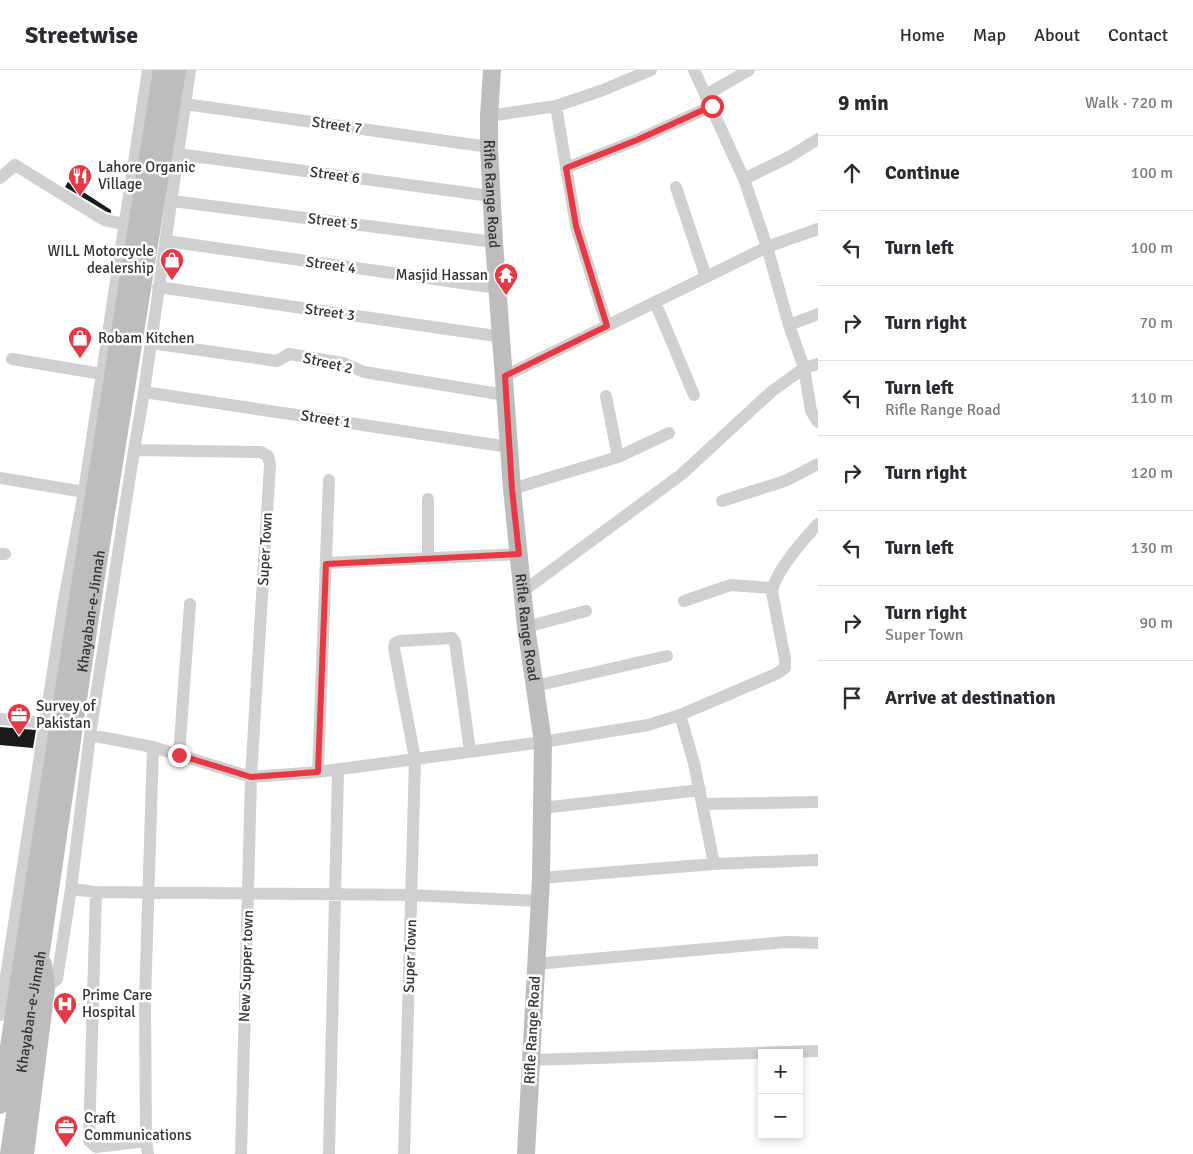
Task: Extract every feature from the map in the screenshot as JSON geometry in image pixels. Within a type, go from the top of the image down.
[{"type":"main road","name":"Khayaban-e-Jinnah","points":[[0,1105],[94,489],[162,70]]},
{"type":"main road","name":"Khayaban-e-Jinnah","points":[[9,1154],[40,991],[41,951],[98,563],[177,70]]},
{"type":"main road","name":"Rifle Range Road","points":[[492,70],[489,116],[491,196],[512,489],[526,627],[543,742],[541,878],[538,901],[526,1154]]},
{"type":"main road","points":[[25,1154],[40,991]]},
{"type":"street","points":[[0,1015],[63,606],[84,492],[148,70]]},
{"type":"street","points":[[40,991],[57,978],[71,889],[90,735],[144,392],[190,70]]},
{"type":"street","points":[[489,116],[556,106],[603,90],[651,70]]},
{"type":"street","points":[[694,70],[744,179],[804,368],[811,411],[818,422]]},
{"type":"street","points":[[566,168],[637,140],[709,100],[749,70]]},
{"type":"street","name":"Street 7","points":[[185,104],[489,147]]},
{"type":"street","points":[[556,106],[576,226],[607,326]]},
{"type":"street","points":[[744,179],[789,158],[818,139]]},
{"type":"street","name":"Street 6","points":[[178,154],[491,196]]},
{"type":"street","points":[[0,178],[15,165],[104,220],[124,224]]},
{"type":"street","points":[[676,187],[706,277]]},
{"type":"street","name":"Street 5","points":[[172,201],[494,242]]},
{"type":"street","points":[[505,376],[767,247],[818,229]]},
{"type":"street","name":"Street 4","points":[[166,241],[497,288]]},
{"type":"street","name":"Street 3","points":[[158,287],[502,337]]},
{"type":"street","points":[[655,302],[694,395]]},
{"type":"street","points":[[789,325],[818,314]]},
{"type":"street","name":"Street 2","points":[[151,343],[277,361],[289,354],[343,363],[364,372],[505,394]]},
{"type":"street","points":[[12,359],[102,374]]},
{"type":"street","points":[[522,592],[682,474],[771,392],[804,368],[818,364]]},
{"type":"street","name":"Street 1","points":[[144,392],[509,447]]},
{"type":"street","points":[[606,396],[618,457]]},
{"type":"street","points":[[512,489],[618,457],[669,433]]},
{"type":"street","name":"Super Town","points":[[134,450],[261,452],[268,456],[270,464],[251,777]]},
{"type":"street","points":[[722,501],[785,482],[818,464]]},
{"type":"street","points":[[0,478],[84,492]]},
{"type":"street","points":[[318,772],[329,480]]},
{"type":"street","points":[[428,499],[428,559]]},
{"type":"street","points":[[90,735],[153,748],[251,777],[338,770],[543,742],[648,725],[680,715],[776,674],[785,668],[785,659],[772,592],[773,583],[804,539],[818,524]]},
{"type":"street","points":[[326,564],[519,554]]},
{"type":"street","points":[[684,601],[731,585],[772,588]]},
{"type":"street","points":[[179,755],[190,604]]},
{"type":"street","points":[[526,627],[586,610]]},
{"type":"street","name":"Super Town","points":[[404,1154],[415,759],[394,648],[395,643],[400,641],[452,638],[455,642],[470,751]]},
{"type":"street","points":[[535,686],[667,656]]},
{"type":"street","points":[[680,715],[694,763],[714,864]]},
{"type":"street","points":[[0,719],[45,723]]},
{"type":"street","points":[[148,1154],[146,1140],[145,1000],[153,748]]},
{"type":"street","points":[[329,1154],[338,770]]},
{"type":"street","name":"New Supper town","points":[[241,1154],[251,777]]},
{"type":"street","points":[[542,808],[700,790]]},
{"type":"street","points":[[702,804],[818,802]]},
{"type":"street","points":[[541,878],[714,864],[818,860]]},
{"type":"street","points":[[71,889],[96,892],[148,893],[411,895],[538,901]]},
{"type":"street","points":[[96,892],[89,1141],[96,1147],[146,1140]]},
{"type":"street","points":[[535,964],[786,942],[818,943]]},
{"type":"street","points":[[530,1060],[818,1051]]},
{"type":"building","points":[[68,182],[111,210],[111,213],[65,187]]},
{"type":"building","name":"Survey of Pakistan","points":[[0,727],[36,730],[33,748],[0,745]]},
{"type":"place","name":"Lahore Organic Village","points":[[80,197]]},
{"type":"place","name":"WILL Motorcycle dealership","points":[[172,281]]},
{"type":"place","name":"Masjid Hassan","points":[[506,296]]},
{"type":"place","name":"Robam Kitchen","points":[[80,359]]},
{"type":"place","name":"Survey of Pakistan","points":[[19,736]]},
{"type":"place","name":"Prime Care Hospital","points":[[65,1025]]},
{"type":"place","name":"Craft Communications","points":[[66,1148]]},
{"type":"route","points":[[179,755],[251,777],[318,772],[326,564],[519,554],[512,489],[505,376],[607,326],[576,226],[566,168],[637,140],[712,106]]}]
